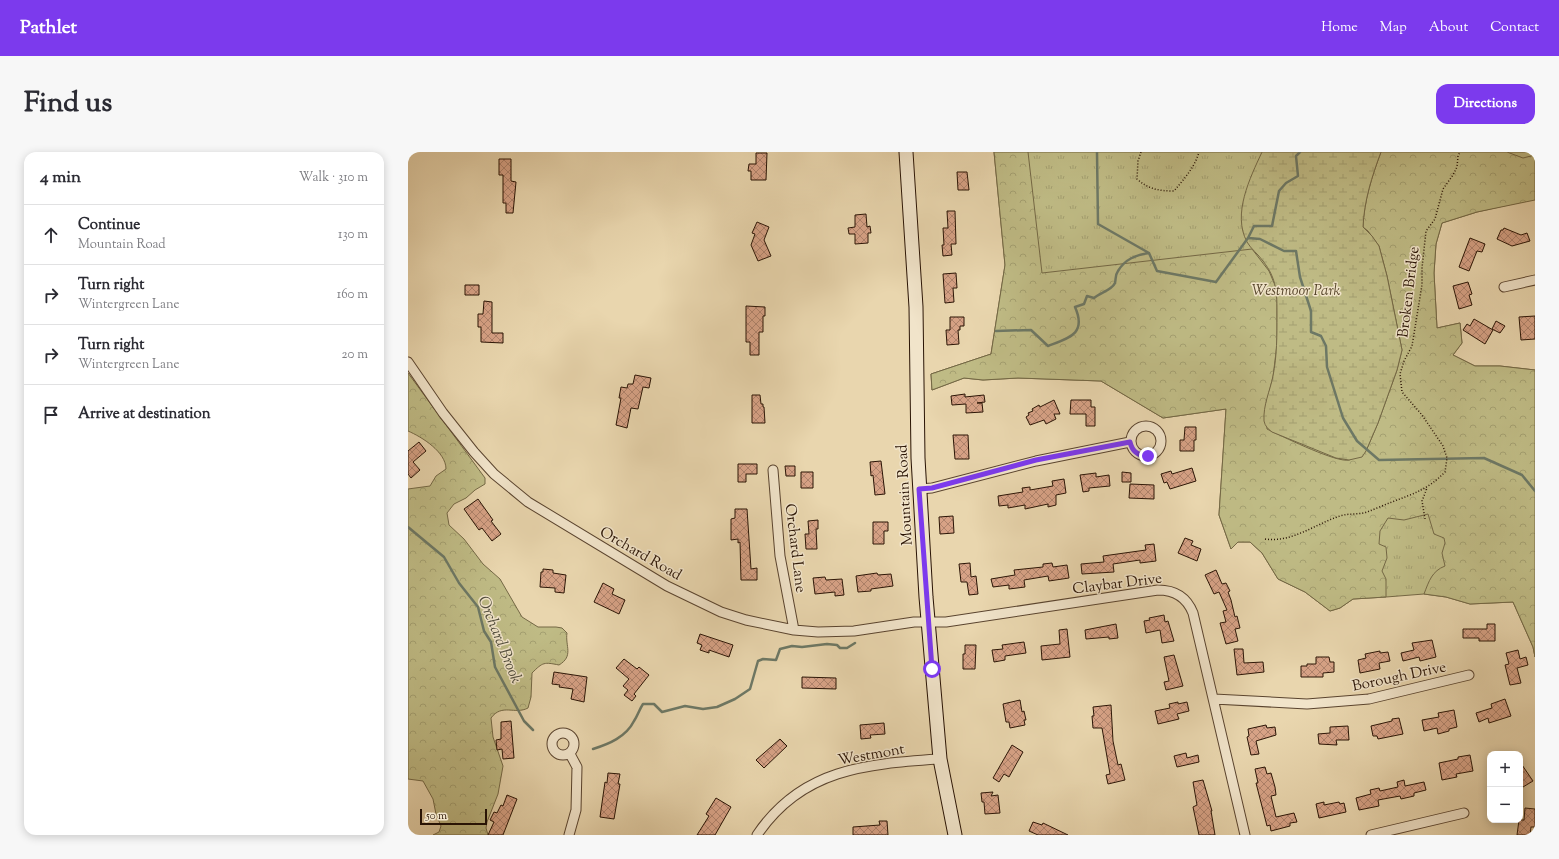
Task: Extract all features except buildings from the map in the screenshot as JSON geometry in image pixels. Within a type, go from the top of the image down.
[{"type":"main road","name":"Mountain Road","points":[[906,152],[916,307],[919,489],[928,622],[940,759],[955,835]]},
{"type":"street","points":[[1504,286],[1535,280]]},
{"type":"street","name":"Orchard Road","points":[[408,362],[443,413],[474,452],[494,474],[528,502],[667,586],[721,612],[746,620],[794,630],[837,632],[914,622],[928,622]]},
{"type":"street","points":[[919,489],[932,488],[1036,460],[1130,442]]},
{"type":"street","name":"Orchard Lane","points":[[773,470],[780,556],[794,630]]},
{"type":"street","name":"Claybar Drive","points":[[928,622],[946,622],[1158,590],[1172,591],[1185,600],[1193,614],[1246,835]]},
{"type":"street","name":"Borough Drive","points":[[1214,700],[1307,704],[1368,699],[1469,675]]},
{"type":"street","points":[[568,835],[576,810],[577,767],[570,754]]},
{"type":"street","name":"Westmont","points":[[757,835],[774,814],[790,800],[806,788],[825,778],[864,766],[940,759]]},
{"type":"street","points":[[1371,835],[1464,813]]},
{"type":"path","points":[[1141,152],[1138,161],[1137,179],[1156,190],[1174,191],[1197,160],[1199,152]]},
{"type":"path","name":"Broken Bridge","points":[[1265,539],[1276,540],[1296,536],[1339,516],[1365,512],[1410,496],[1428,486],[1444,472],[1447,458],[1443,446],[1422,414],[1402,392],[1400,374],[1404,361],[1412,346],[1422,285],[1422,268],[1426,231],[1435,220],[1443,189],[1454,175],[1460,152]]},
{"type":"path","points":[[1425,519],[1422,501],[1428,486]]},
{"type":"green space","name":"Westmoor Park","points":[[994,152],[1535,152],[1535,199],[1477,212],[1442,223],[1436,244],[1434,273],[1437,328],[1460,323],[1462,343],[1453,355],[1475,366],[1500,366],[1535,370],[1535,657],[1533,647],[1513,602],[1470,604],[1446,597],[1424,594],[1353,599],[1340,608],[1330,611],[1305,592],[1278,579],[1262,553],[1250,542],[1238,542],[1231,549],[1219,515],[1226,409],[1163,418],[1101,381],[1018,378],[983,380],[964,378],[932,390],[931,374],[991,354],[1005,265]]},
{"type":"green space","name":"Westmoor Park","points":[[994,152],[1028,152],[1042,273],[1252,249],[1269,271],[1277,290],[1277,344],[1273,377],[1266,404],[1267,429],[1323,454],[1343,460],[1349,460],[1366,451],[1397,370],[1402,350],[1387,276],[1379,246],[1368,231],[1363,227],[1369,189],[1381,152],[1507,152],[1523,158],[1535,155],[1535,200],[1477,212],[1442,223],[1436,244],[1434,273],[1437,328],[1460,323],[1462,343],[1453,355],[1475,366],[1500,366],[1535,370],[1535,657],[1533,647],[1513,602],[1470,604],[1446,597],[1424,594],[1429,581],[1434,574],[1445,566],[1442,553],[1445,543],[1444,538],[1434,534],[1428,514],[1404,520],[1388,518],[1380,531],[1379,544],[1386,547],[1387,558],[1382,571],[1386,579],[1386,597],[1353,599],[1340,608],[1330,611],[1305,592],[1278,579],[1262,553],[1250,542],[1238,542],[1231,549],[1219,515],[1226,409],[1163,418],[1101,381],[1018,378],[983,380],[964,378],[932,390],[931,374],[991,354],[1005,265]]},
{"type":"green space","points":[[1262,152],[1381,152],[1369,189],[1363,227],[1379,246],[1387,276],[1402,350],[1397,370],[1378,423],[1362,457],[1349,460],[1336,458],[1272,432],[1264,423],[1265,409],[1273,376],[1276,353],[1276,293],[1274,280],[1268,268],[1247,242],[1241,220],[1244,196],[1252,173]]},
{"type":"green space","points":[[408,373],[485,478],[485,484],[466,498],[454,504],[447,513],[449,525],[464,539],[483,564],[500,579],[522,617],[538,627],[562,628],[567,633],[568,654],[564,662],[559,665],[550,663],[541,665],[532,673],[531,697],[528,708],[523,710],[500,711],[491,718],[493,737],[503,766],[498,794],[487,822],[486,828],[488,835],[433,835],[439,832],[441,826],[436,814],[433,799],[423,781],[408,779],[408,489],[430,486],[436,476],[446,469],[445,463],[438,451],[420,437],[408,431]]},
{"type":"waterway","points":[[1097,152],[1098,224],[1149,253],[1157,271],[1216,282],[1248,238],[1254,226],[1272,226],[1279,191],[1286,183],[1298,176],[1296,156],[1300,152]]},
{"type":"waterway","points":[[1248,238],[1260,239],[1284,251],[1296,251],[1300,277],[1311,311],[1311,332],[1321,336],[1326,346],[1327,367],[1343,418],[1357,441],[1379,460],[1484,458],[1522,475],[1535,491]]},
{"type":"waterway","name":"Orchard Brook","points":[[996,331],[1031,330],[1048,346],[1069,337],[1074,334],[1079,323],[1075,307],[1084,304],[1087,296],[1094,298],[1111,288],[1115,283],[1117,272],[1124,263],[1135,256],[1149,253]]},
{"type":"waterway","name":"Orchard Brook","points":[[408,527],[444,557],[459,583],[478,607],[484,631],[491,642],[495,667],[524,721],[533,730]]},
{"type":"waterway","name":"Orchard Brook","points":[[593,749],[605,745],[622,736],[631,727],[643,704],[654,704],[662,712],[685,706],[703,709],[717,707],[735,699],[750,689],[758,661],[763,659],[776,660],[780,649],[792,646],[802,647],[827,644],[837,645],[840,648],[847,648],[855,643]]},
{"type":"route","points":[[932,669],[919,489],[932,488],[1036,460],[1130,442],[1135,452],[1148,456]]}]
